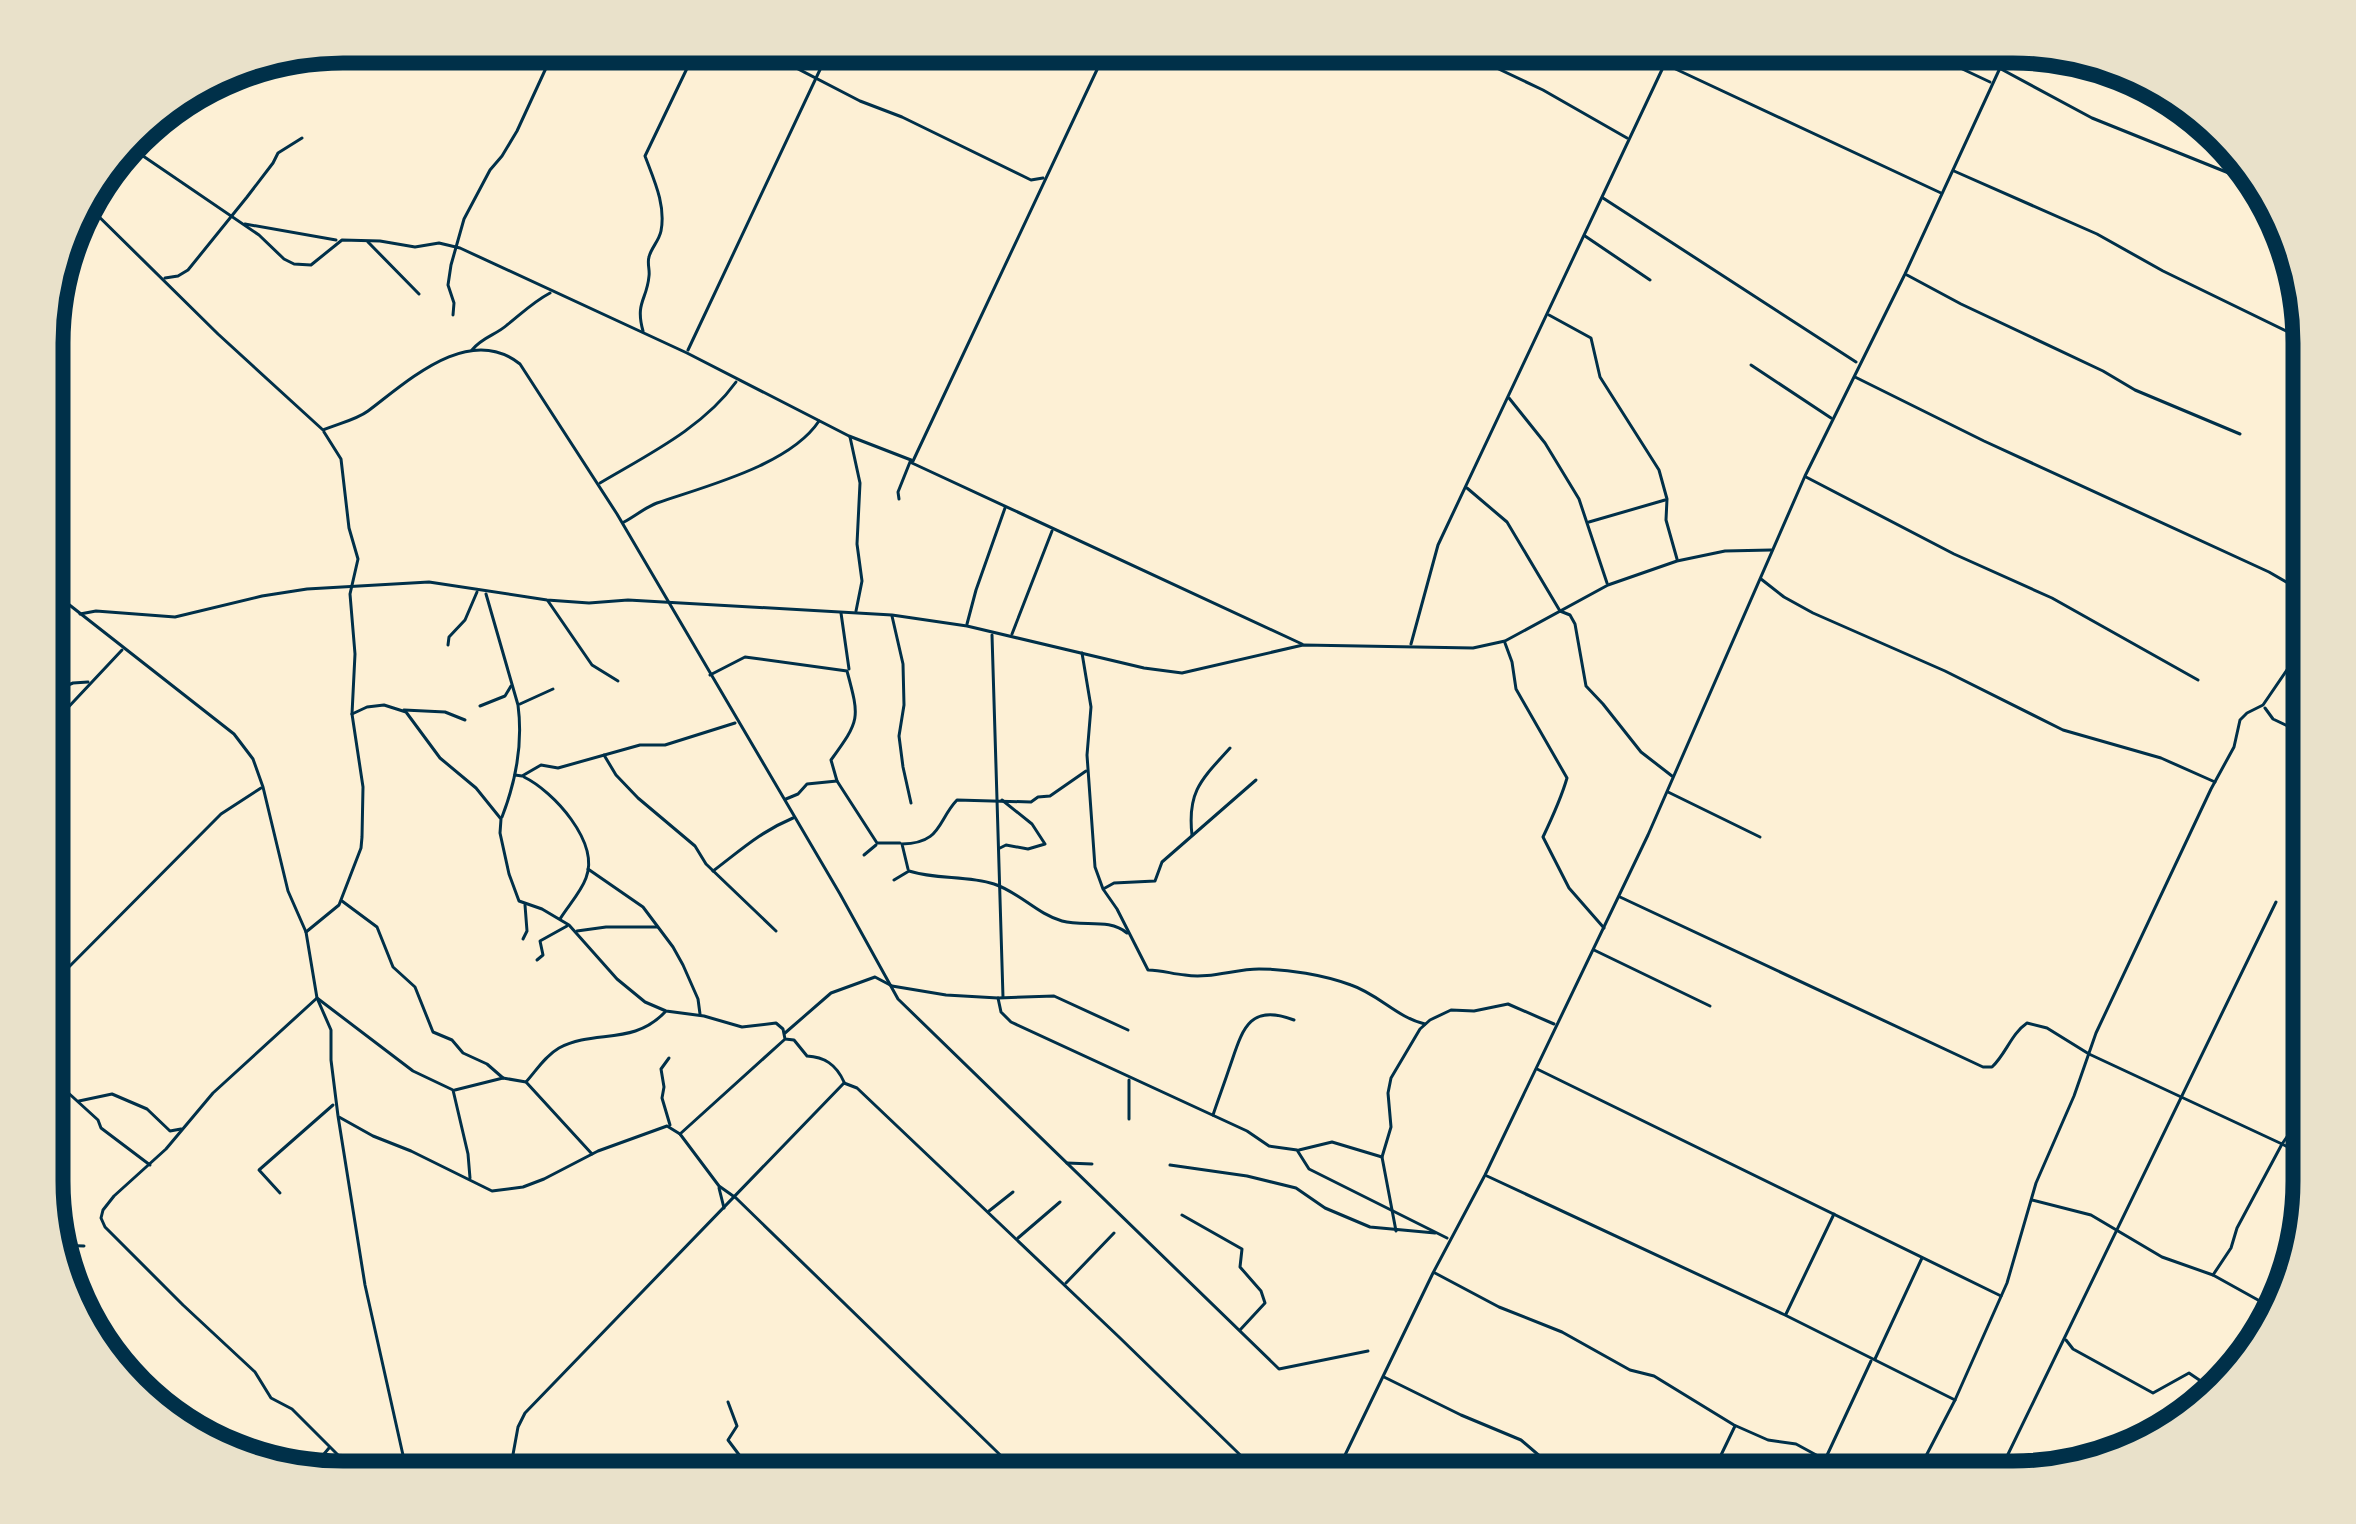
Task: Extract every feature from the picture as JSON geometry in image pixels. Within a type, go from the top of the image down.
[{"type":"street","points":[[1487,63],[1629,139]]},
{"type":"street","points":[[1950,63],[1992,83]]},
{"type":"street","points":[[1342,1460],[1604,928],[1805,476],[2002,63]]},
{"type":"street","points":[[453,315],[448,285],[467,213],[517,131],[548,64]]},
{"type":"street","points":[[643,333],[640,299],[648,285],[649,256],[662,220],[655,178],[645,156],[689,64]]},
{"type":"street","points":[[789,64],[1036,181],[1040,191]]},
{"type":"street","points":[[687,353],[822,64]]},
{"type":"street","points":[[899,499],[911,462],[1100,64]]},
{"type":"street","points":[[1410,646],[1432,561],[1665,64],[1941,193]]},
{"type":"street","points":[[2000,68],[2092,118],[2238,177]]},
{"type":"street","points":[[163,278],[188,270],[278,153],[302,138]]},
{"type":"street","points":[[138,152],[294,264],[310,265],[338,241]]},
{"type":"street","points":[[1952,170],[2097,234],[2292,334]]},
{"type":"street","points":[[1036,181],[1045,178]]},
{"type":"street","points":[[1601,197],[1859,364]]},
{"type":"street","points":[[95,213],[323,430],[341,459],[349,528],[358,559],[350,604],[355,654],[352,714],[363,788],[362,837],[341,900],[306,932]]},
{"type":"street","points":[[240,223],[338,241],[416,248],[443,243],[457,248],[687,353],[849,436],[1303,645]]},
{"type":"street","points":[[1583,235],[1650,280]]},
{"type":"street","points":[[366,241],[419,294]]},
{"type":"street","points":[[1905,274],[2135,390],[2240,434]]},
{"type":"street","points":[[471,352],[478,342],[552,292]]},
{"type":"street","points":[[1546,314],[1590,336],[1600,377],[1654,460],[1667,500],[1666,520],[1677,561]]},
{"type":"street","points":[[323,430],[366,412],[426,367],[471,352],[499,351],[520,364],[622,523],[907,1010],[1279,1369],[1368,1351]]},
{"type":"street","points":[[1750,365],[1833,419]]},
{"type":"street","points":[[1853,377],[2292,585]]},
{"type":"street","points":[[598,484],[687,429],[737,380]]},
{"type":"street","points":[[1508,397],[1545,443],[1580,499],[1608,585]]},
{"type":"street","points":[[622,523],[651,505],[721,483],[774,457],[809,434],[819,421]]},
{"type":"street","points":[[849,436],[860,483],[857,544],[862,581],[855,612]]},
{"type":"street","points":[[1805,476],[1954,554],[2052,598],[2198,680]]},
{"type":"street","points":[[1466,487],[1507,523],[1560,610],[1570,616],[1579,634],[1586,686],[1633,744],[1672,776]]},
{"type":"street","points":[[1588,522],[1667,500]]},
{"type":"street","points":[[967,626],[1006,506]]},
{"type":"street","points":[[1011,636],[1053,529]]},
{"type":"street","points":[[80,614],[175,616],[307,589],[429,582],[589,603],[628,600],[892,615],[967,626],[1182,673],[1303,645],[1473,648],[1504,641],[1608,585],[1677,561],[1725,551],[1771,550]]},
{"type":"street","points":[[1759,578],[1813,613],[2063,730],[2161,758],[2215,782]]},
{"type":"street","points":[[448,645],[478,590]]},
{"type":"street","points":[[486,592],[518,704],[519,775],[500,833],[519,901],[569,925],[645,1001],[666,1011],[742,1027],[776,1023],[784,1036]]},
{"type":"street","points":[[63,600],[234,734],[253,759],[288,891],[306,932],[316,998],[331,1030],[336,1103],[365,1285],[404,1461]]},
{"type":"street","points":[[547,600],[592,665],[618,682]]},
{"type":"street","points":[[841,611],[855,726],[831,760],[836,781],[877,844]]},
{"type":"street","points":[[892,615],[903,664],[899,736],[911,803]]},
{"type":"street","points":[[992,633],[1001,1012],[1011,1022],[1270,1146],[1297,1150],[1332,1142],[1382,1157]]},
{"type":"street","points":[[1504,641],[1516,689],[1567,778],[1544,837],[1546,844],[1569,888],[1604,928]]},
{"type":"street","points":[[63,712],[123,649]]},
{"type":"street","points":[[1082,653],[1091,707],[1087,770],[1095,867],[1148,970],[1219,975],[1258,969],[1320,977],[1364,990],[1425,1024]]},
{"type":"street","points":[[710,674],[745,657],[844,669],[848,675]]},
{"type":"street","points":[[1924,1460],[2007,1283],[2030,1200],[2089,1054],[2234,747],[2240,720],[2263,705],[2292,663]]},
{"type":"street","points":[[63,687],[90,683]]},
{"type":"street","points":[[480,706],[505,696],[512,684]]},
{"type":"street","points":[[518,704],[553,689]]},
{"type":"street","points":[[352,714],[384,705],[403,711],[446,712],[465,719]]},
{"type":"street","points":[[2263,705],[2273,719],[2292,728]]},
{"type":"street","points":[[403,711],[440,758],[476,788],[501,819]]},
{"type":"street","points":[[519,775],[541,765],[558,767],[640,746],[665,746],[737,722]]},
{"type":"street","points":[[1192,836],[1194,790],[1229,748]]},
{"type":"street","points":[[604,755],[638,798],[695,846],[713,871],[776,931]]},
{"type":"street","points":[[864,855],[877,844],[915,843],[940,828],[957,800],[1030,802],[1050,796],[1087,770]]},
{"type":"street","points":[[519,775],[542,788],[582,837],[588,869],[585,881],[560,920]]},
{"type":"street","points":[[1103,889],[1114,883],[1155,881],[1162,862],[1256,780]]},
{"type":"street","points":[[784,799],[807,784],[836,781]]},
{"type":"street","points":[[63,973],[221,814],[263,787]]},
{"type":"street","points":[[1666,791],[1760,837]]},
{"type":"street","points":[[998,849],[1045,844],[1032,824],[999,800]]},
{"type":"street","points":[[713,871],[752,838],[794,817]]},
{"type":"street","points":[[902,844],[909,871]]},
{"type":"street","points":[[588,869],[644,907],[674,947],[691,980],[700,1015]]},
{"type":"street","points":[[894,880],[909,871],[967,877],[999,885],[1066,923],[1119,926],[1129,934]]},
{"type":"street","points":[[1619,896],[1983,1067],[1998,1061],[2017,1030],[2027,1023],[2047,1028],[2089,1054],[2292,1149]]},
{"type":"street","points":[[341,900],[377,927],[393,968],[415,987],[433,1033],[452,1040],[463,1053],[503,1078]]},
{"type":"street","points":[[2005,1460],[2276,902]]},
{"type":"street","points":[[523,939],[527,926],[524,903]]},
{"type":"street","points":[[537,961],[543,955],[540,941],[569,925]]},
{"type":"street","points":[[575,932],[657,927]]},
{"type":"street","points":[[1593,950],[1710,1006]]},
{"type":"street","points":[[680,1134],[834,991],[874,977],[892,986],[946,995],[1054,996],[1127,1030]]},
{"type":"street","points":[[316,998],[413,1071],[453,1090],[470,1178]]},
{"type":"street","points":[[316,998],[213,1093],[151,1165],[113,1196],[101,1218],[182,1305],[255,1372],[271,1398],[292,1409],[344,1461]]},
{"type":"street","points":[[1396,1231],[1382,1157],[1390,1126],[1391,1078],[1413,1038],[1425,1024],[1451,1010],[1508,1004],[1556,1025]]},
{"type":"street","points":[[526,1082],[555,1050],[638,1033],[666,1011]]},
{"type":"street","points":[[1212,1116],[1234,1048],[1248,1025],[1268,1013],[1294,1020]]},
{"type":"street","points":[[784,1036],[807,1056],[821,1056],[844,1083],[857,1088],[1246,1460]]},
{"type":"street","points":[[669,1058],[661,1069],[662,1098],[671,1127]]},
{"type":"street","points":[[1536,1068],[2001,1296]]},
{"type":"street","points":[[453,1090],[503,1078],[526,1082],[592,1154]]},
{"type":"street","points":[[1129,1119],[1130,1078]]},
{"type":"street","points":[[512,1461],[525,1413],[844,1083]]},
{"type":"street","points":[[63,1086],[106,1132],[151,1165]]},
{"type":"street","points":[[77,1101],[112,1094],[147,1109],[170,1131],[182,1129]]},
{"type":"street","points":[[280,1193],[259,1170],[336,1103]]},
{"type":"street","points":[[338,1116],[488,1191],[523,1186],[662,1126],[671,1127],[718,1186],[736,1198],[1006,1461]]},
{"type":"street","points":[[2213,1275],[2291,1131]]},
{"type":"street","points":[[1297,1150],[1309,1168],[1450,1239]]},
{"type":"street","points":[[1066,1163],[1092,1164]]},
{"type":"street","points":[[1170,1165],[1296,1188],[1324,1208],[1370,1227],[1437,1233]]},
{"type":"street","points":[[1486,1175],[1955,1400]]},
{"type":"street","points":[[718,1186],[724,1209]]},
{"type":"street","points":[[988,1212],[1013,1192]]},
{"type":"street","points":[[2030,1200],[2091,1215],[2162,1257],[2213,1275],[2265,1304]]},
{"type":"street","points":[[1016,1239],[1060,1202]]},
{"type":"street","points":[[1785,1315],[1834,1214]]},
{"type":"street","points":[[1182,1215],[1242,1249],[1240,1267],[1261,1291],[1264,1304],[1240,1330]]},
{"type":"street","points":[[1064,1285],[1114,1233]]},
{"type":"street","points":[[71,1246],[84,1246]]},
{"type":"street","points":[[1824,1460],[1922,1257]]},
{"type":"street","points":[[1433,1273],[1562,1332],[1630,1370],[1654,1376],[1735,1426],[1768,1440],[1796,1444],[1823,1460]]},
{"type":"street","points":[[2065,1339],[2153,1393],[2186,1373],[2206,1384]]},
{"type":"street","points":[[1383,1376],[1555,1460]]},
{"type":"street","points":[[728,1402],[737,1426],[728,1440],[744,1461]]},
{"type":"street","points":[[1718,1460],[1735,1426]]},
{"type":"street","points":[[319,1460],[330,1447]]}]
